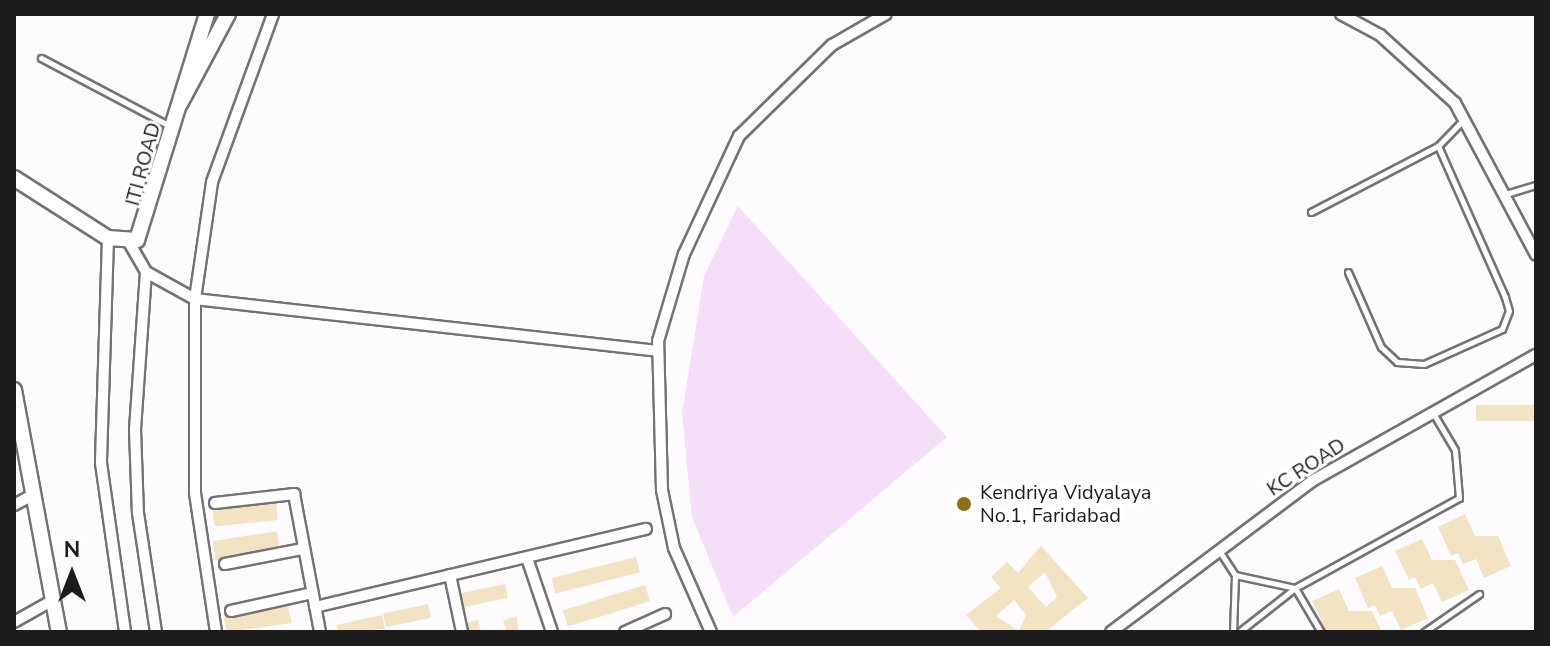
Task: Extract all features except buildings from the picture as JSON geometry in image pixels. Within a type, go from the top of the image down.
[{"type":"street","name":"ITI ROAD","points":[[180,105],[182,78],[207,14]]},
{"type":"street","name":"ITI ROAD","points":[[130,244],[144,234],[180,105],[228,14]]},
{"type":"street","points":[[216,632],[195,493],[195,299],[212,182],[273,14]]},
{"type":"street","points":[[711,632],[674,548],[662,490],[657,351],[684,254],[739,136],[832,45],[886,14]]},
{"type":"street","points":[[1341,14],[1420,68],[1466,117],[1536,255]]},
{"type":"street","points":[[14,178],[108,238],[130,244],[146,272],[195,299],[657,351]]},
{"type":"street","points":[[108,238],[101,463],[125,632]]},
{"type":"street","points":[[146,272],[135,429],[138,513],[156,632]]},
{"type":"street","name":"KC ROAD","points":[[1111,632],[1312,481],[1536,355]]},
{"type":"street","points":[[14,390],[59,632]]},
{"type":"street","points":[[14,505],[35,494]]},
{"type":"street","points":[[215,503],[294,494],[320,632]]},
{"type":"street","points":[[315,607],[646,529]]},
{"type":"street","points":[[225,564],[302,549]]},
{"type":"street","points":[[527,558],[552,632]]},
{"type":"street","points":[[450,575],[462,632]]},
{"type":"street","points":[[231,611],[312,593]]},
{"type":"street","points":[[14,622],[55,599]]},
{"type":"street","points":[[625,632],[665,614]]},
{"type":"lane","points":[[41,58],[173,127]]},
{"type":"lane","points":[[1311,212],[1438,146],[1466,117]]},
{"type":"lane","points":[[1348,272],[1381,347],[1397,362],[1424,364],[1502,329],[1509,311],[1505,297],[1438,146]]},
{"type":"lane","points":[[1506,194],[1536,185]]},
{"type":"lane","points":[[1236,632],[1295,588],[1459,498],[1455,450],[1432,411]]},
{"type":"lane","points":[[1220,552],[1235,575],[1236,632]]},
{"type":"lane","points":[[1235,575],[1295,588],[1321,632]]},
{"type":"lane","points":[[1424,632],[1479,594]]},
{"type":"shaded area","points":[[738,206],[947,437],[733,617],[692,517],[682,413],[704,276]]},
{"type":"place","name":"Kendriya Vidyalaya No.1, Faridabad","points":[[964,504]]}]
